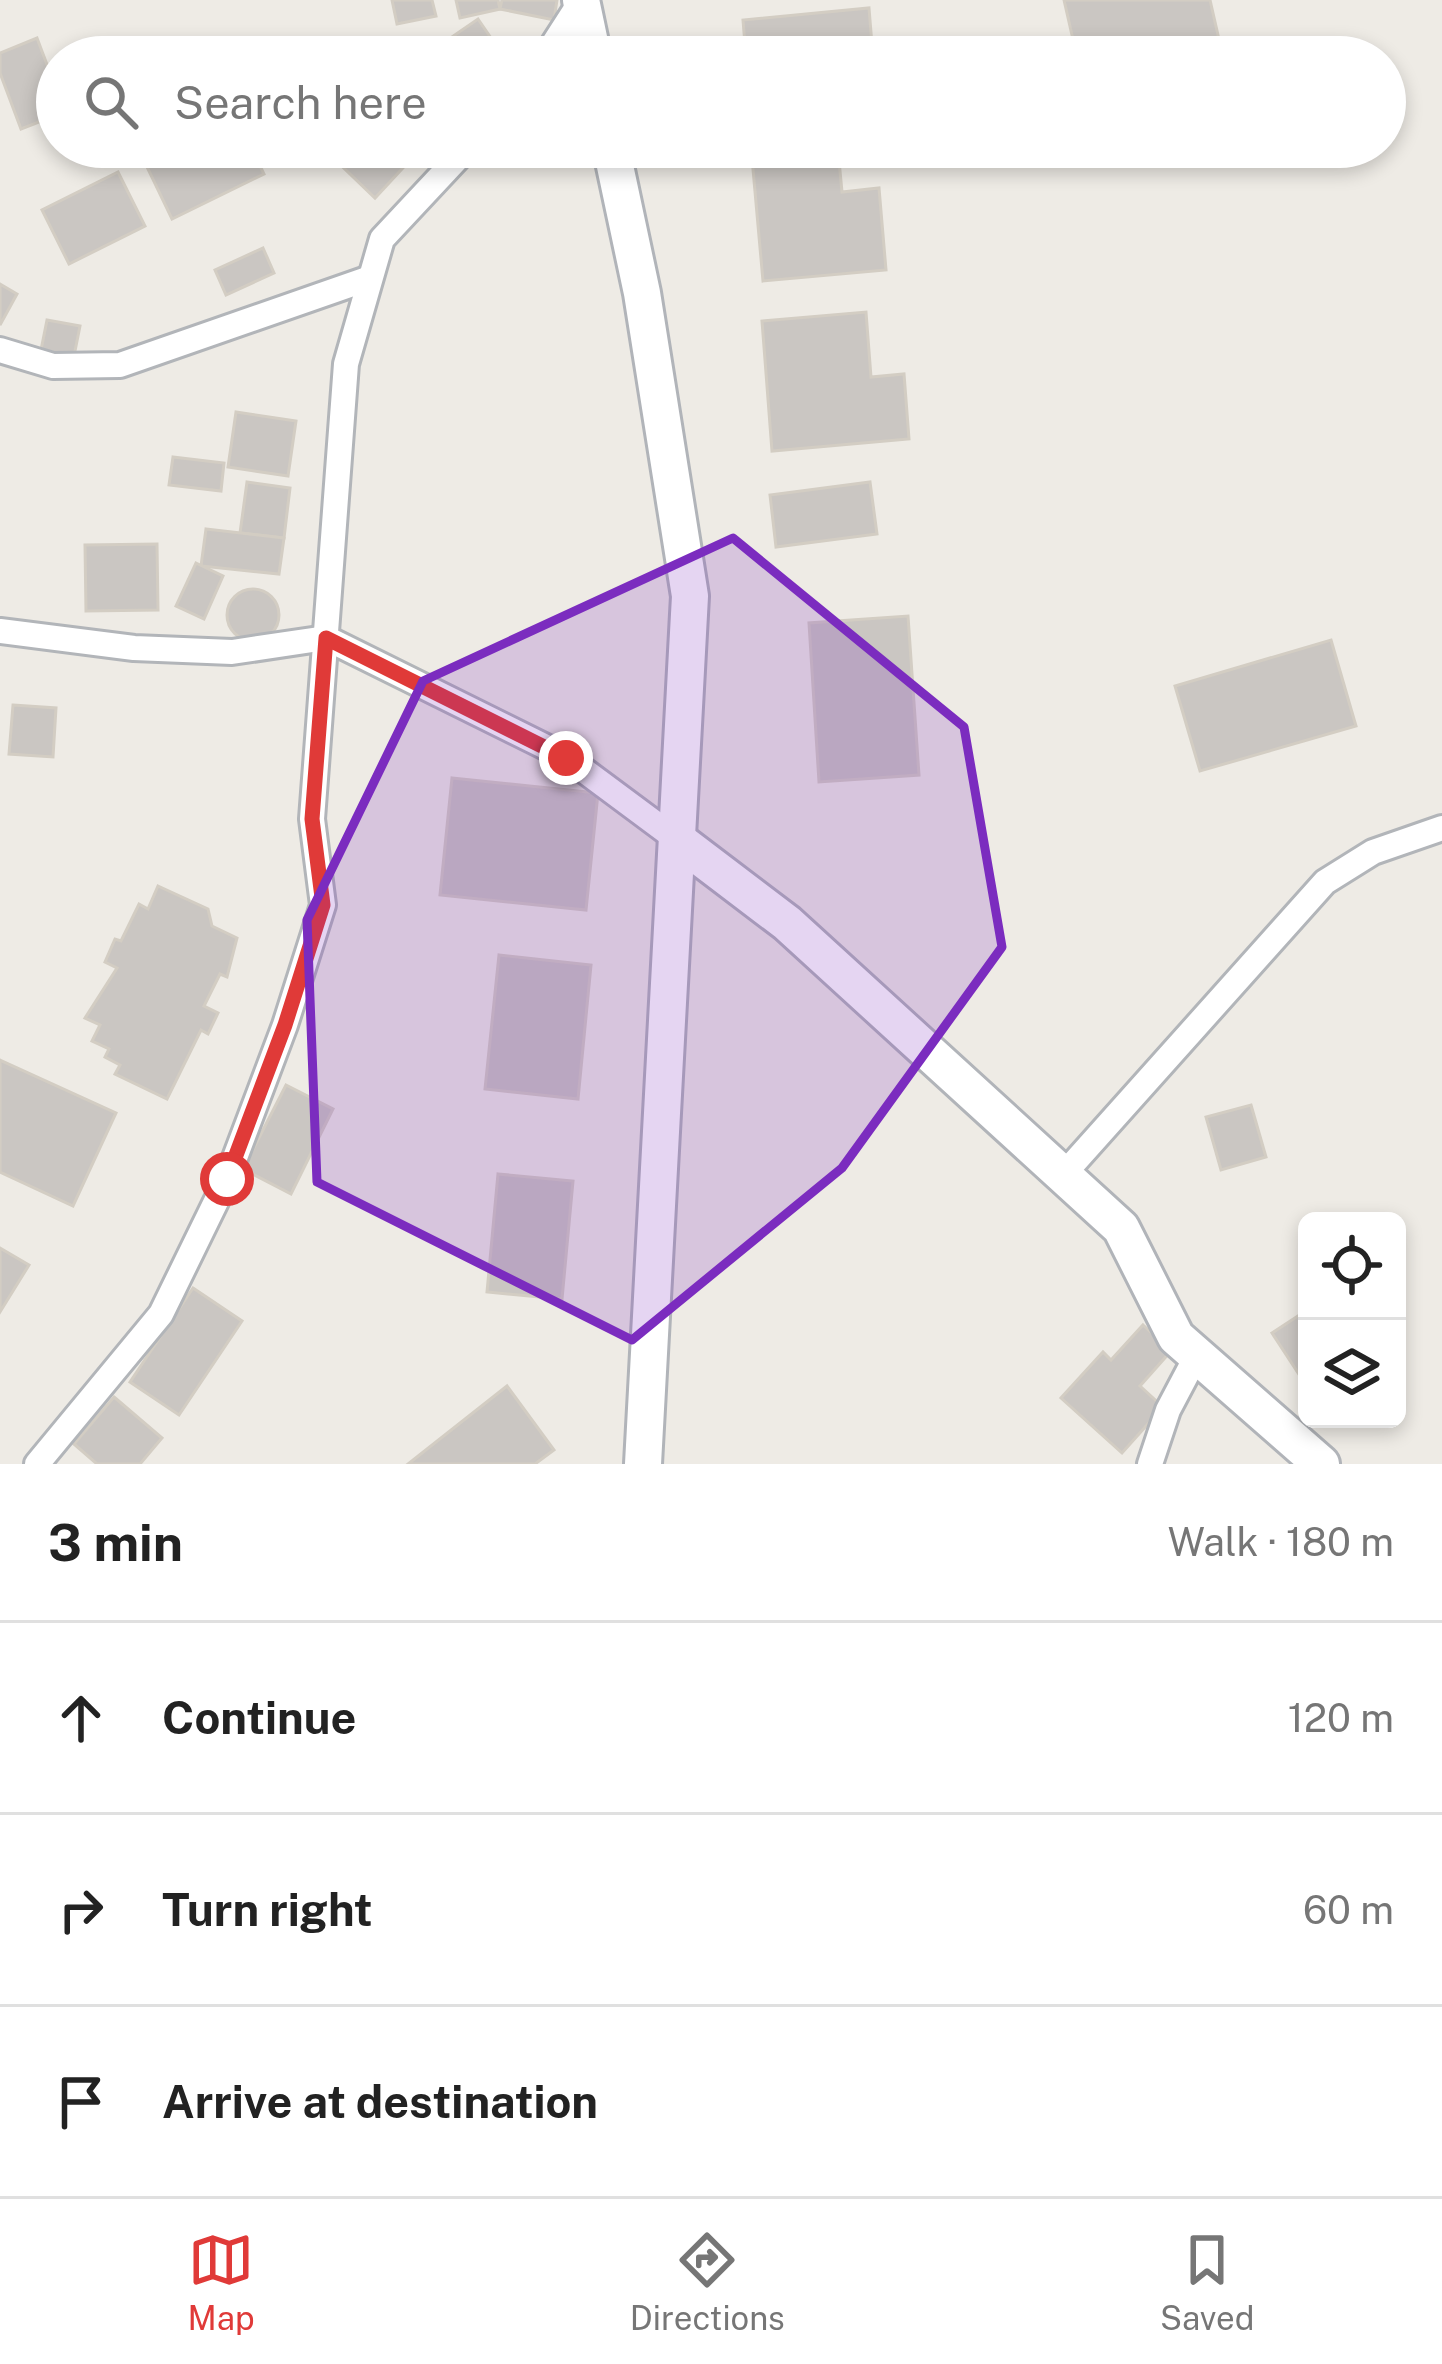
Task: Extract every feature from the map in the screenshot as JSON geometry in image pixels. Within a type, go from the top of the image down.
[{"type":"street","points":[[558,36],[581,0]]},
{"type":"street","points":[[581,0],[588,36]]},
{"type":"street","points":[[37,1464],[161,1314],[227,1179],[285,1025],[323,905],[312,819],[346,364],[382,239],[448,168]]},
{"type":"street","points":[[615,168],[642,293],[690,596],[640,1462]]},
{"type":"street","points":[[0,350],[53,366],[120,365],[367,279]]},
{"type":"street","points":[[0,631],[134,648],[232,652],[326,638],[566,758],[787,923],[1121,1228],[1176,1336],[1321,1464]]},
{"type":"street","points":[[1063,1175],[1325,883],[1373,851],[1442,828]]},
{"type":"street","points":[[1150,1464],[1168,1411],[1197,1355]]},
{"type":"highlighted area","points":[[733,538],[964,727],[1002,947],[842,1168],[632,1340],[317,1182],[307,920],[423,681]]},
{"type":"building","points":[[392,0],[432,0],[436,16],[397,24]]},
{"type":"building","points":[[456,0],[498,0],[500,9],[460,18]]},
{"type":"building","points":[[502,0],[557,0],[554,20],[500,9]]},
{"type":"building","points":[[1064,0],[1210,0],[1218,36],[1072,36]]},
{"type":"building","points":[[869,8],[871,36],[744,36],[743,20]]},
{"type":"building","points":[[478,19],[490,36],[453,36]]},
{"type":"building","points":[[36,38],[36,123],[21,129],[0,73],[0,53]]},
{"type":"building","points":[[147,168],[261,168],[264,174],[172,219]]},
{"type":"building","points":[[344,168],[403,168],[375,198]]},
{"type":"building","points":[[753,168],[840,168],[842,192],[879,188],[886,270],[763,281]]},
{"type":"building","points":[[118,172],[145,226],[69,264],[42,210]]},
{"type":"building","points":[[263,248],[274,273],[226,295],[215,270]]},
{"type":"building","points":[[0,284],[17,294],[0,325]]},
{"type":"building","points":[[866,312],[871,377],[904,374],[909,439],[772,451],[762,321]]},
{"type":"building","points":[[47,320],[80,326],[74,356],[41,350]]},
{"type":"building","points":[[236,412],[296,421],[288,476],[228,467]]},
{"type":"building","points":[[173,457],[224,463],[221,491],[169,485]]},
{"type":"building","points":[[247,482],[290,488],[284,538],[240,533]]},
{"type":"building","points":[[870,482],[877,534],[776,547],[770,495]]},
{"type":"building","points":[[206,529],[284,538],[279,574],[201,566]]},
{"type":"building","points":[[157,544],[158,610],[86,611],[85,545]]},
{"type":"building","points":[[196,563],[223,576],[204,619],[176,606]]},
{"type":"building","points":[[253,589],[272,596],[279,615],[272,634],[253,641],[234,634],[227,615],[234,596]]},
{"type":"building","points":[[908,616],[919,775],[819,782],[809,623]]},
{"type":"building","points":[[1331,640],[1356,726],[1200,771],[1175,686]]},
{"type":"building","points":[[13,705],[56,708],[53,757],[9,754]]},
{"type":"building","points":[[452,778],[598,793],[586,910],[440,895]]},
{"type":"building","points":[[158,886],[208,909],[212,926],[237,938],[227,977],[220,974],[204,1006],[218,1013],[208,1034],[201,1030],[167,1099],[115,1074],[120,1065],[105,1057],[109,1049],[92,1041],[100,1025],[85,1018],[117,968],[105,962],[115,939],[121,941],[139,904],[148,909]]},
{"type":"building","points":[[499,955],[591,965],[578,1099],[485,1089]]},
{"type":"building","points":[[0,1060],[116,1113],[73,1206],[0,1172]]},
{"type":"building","points":[[286,1085],[333,1109],[291,1194],[243,1169]]},
{"type":"building","points":[[1251,1105],[1266,1157],[1221,1170],[1206,1117]]},
{"type":"building","points":[[498,1174],[573,1181],[562,1299],[487,1292]]},
{"type":"building","points":[[0,1248],[29,1265],[0,1312]]},
{"type":"building","points":[[193,1288],[242,1321],[179,1415],[130,1382]]},
{"type":"building","points":[[1298,1316],[1298,1373],[1272,1333]]},
{"type":"building","points":[[1143,1325],[1171,1351],[1140,1386],[1163,1407],[1122,1453],[1061,1398],[1103,1352],[1111,1360]]},
{"type":"building","points":[[507,1386],[554,1450],[535,1464],[408,1464]]},
{"type":"building","points":[[114,1397],[162,1438],[140,1464],[97,1464],[74,1444]]},
{"type":"route","points":[[227,1179],[285,1025],[323,905],[312,819],[326,638],[566,758]]}]
